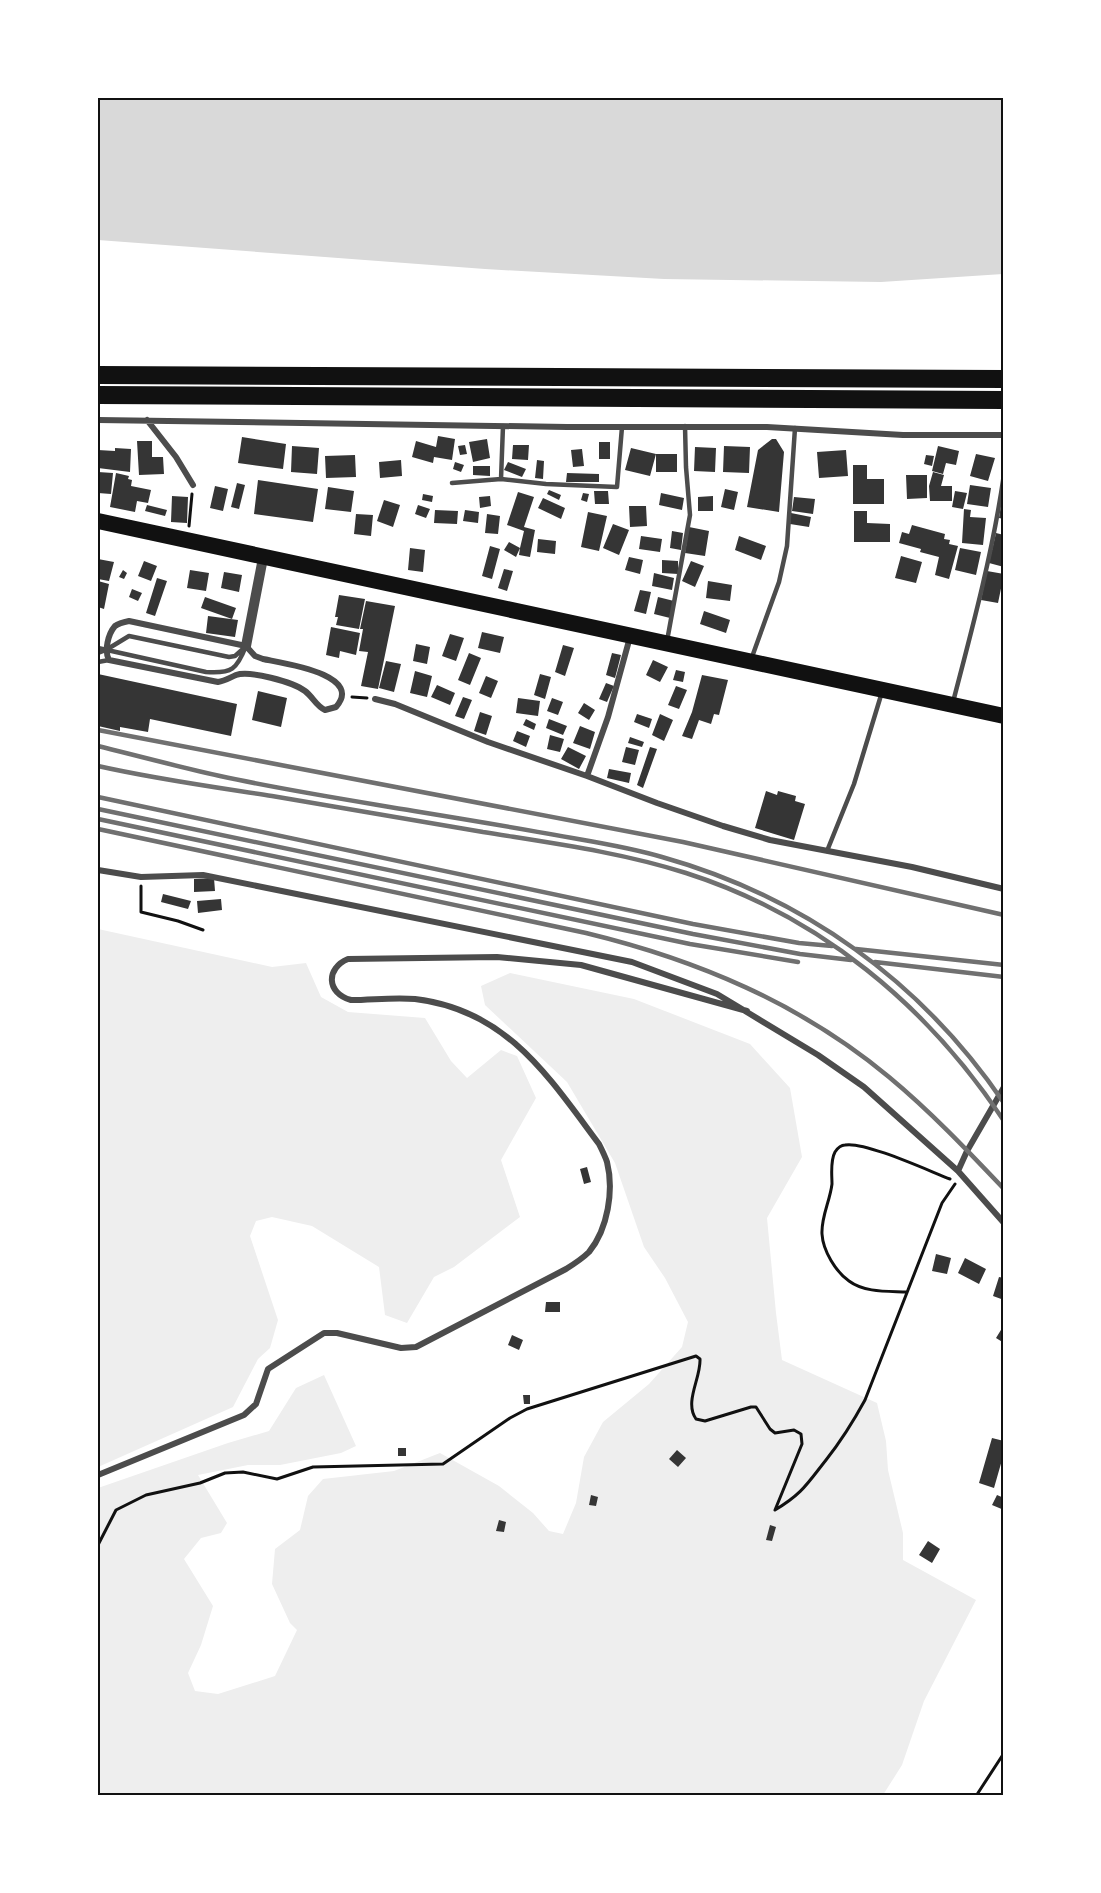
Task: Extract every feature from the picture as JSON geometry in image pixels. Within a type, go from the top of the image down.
[{"type":"highway","points":[[98,375],[1004,379]]},
{"type":"highway","points":[[98,395],[1004,400]]},
{"type":"highway","points":[[98,521],[1004,716]]},
{"type":"street","points":[[98,420],[503,426],[685,426],[795,428],[903,435],[1004,435]]},
{"type":"street","points":[[147,420],[176,457],[193,485]]},
{"type":"street","points":[[246,646],[263,558]]},
{"type":"street","points":[[129,621],[246,646],[255,656],[263,659],[324,674],[341,688],[342,697],[336,707],[325,710],[295,685],[254,675],[237,675],[226,681],[218,682],[109,660],[106,650],[113,630],[117,625],[129,621]]},
{"type":"street","points":[[588,776],[608,717],[630,637]]},
{"type":"street","points":[[375,699],[395,704],[488,742],[723,826],[770,840],[912,867],[1003,888]]},
{"type":"street","points":[[98,870],[141,877],[203,875],[632,962],[717,994],[864,1087],[958,1171],[1004,1223]]},
{"type":"street","points":[[98,1475],[244,1415],[256,1404],[268,1369],[324,1334],[337,1333],[401,1348],[416,1347],[566,1269],[579,1261],[595,1243],[602,1227],[610,1194],[610,1178],[606,1160],[599,1144],[530,1056],[502,1032],[449,1007],[412,999],[351,1000],[344,998],[334,990],[332,984],[334,972],[339,964],[348,959],[497,957],[581,965],[747,1011]]},
{"type":"street","points":[[958,1171],[1004,1087]]},
{"type":"lane","points":[[501,479],[503,426]]},
{"type":"lane","points":[[667,643],[690,515],[685,426]]},
{"type":"lane","points":[[452,483],[501,479],[546,484],[617,486],[622,427]]},
{"type":"lane","points":[[750,662],[779,582],[787,546],[795,428]]},
{"type":"lane","points":[[952,705],[982,591],[1004,474]]},
{"type":"lane","points":[[98,653],[129,636],[229,657],[240,653],[246,646]]},
{"type":"lane","points":[[98,648],[206,672],[222,673],[230,671],[237,665],[246,646]]},
{"type":"lane","points":[[98,662],[109,660]]},
{"type":"lane","points":[[827,851],[854,784],[883,690]]},
{"type":"path","points":[[187,540],[193,485]]},
{"type":"path","points":[[342,697],[375,699]]},
{"type":"path","points":[[141,877],[141,912],[178,921],[202,930]]},
{"type":"path","points":[[98,1545],[116,1510],[146,1495],[200,1483],[225,1473],[243,1472],[277,1479],[314,1467],[443,1464],[527,1409],[696,1356],[700,1359],[701,1368],[691,1406],[696,1419],[705,1421],[756,1407],[775,1433],[794,1430],[801,1434],[802,1444],[776,1510],[804,1490],[854,1421],[865,1400],[908,1292],[942,1203],[957,1182],[855,1144],[842,1145],[835,1151],[833,1158],[831,1187],[822,1235],[828,1252],[836,1268],[850,1282],[866,1289],[908,1292]]},
{"type":"path","points":[[976,1796],[1004,1753]]},
{"type":"shaded area","points":[[98,98],[1003,98],[1003,274],[881,282],[664,279],[485,269],[98,240]]},
{"type":"shaded area","points":[[98,929],[272,967],[306,963],[321,997],[348,1012],[425,1018],[451,1061],[467,1078],[501,1050],[517,1056],[536,1098],[501,1160],[520,1217],[454,1267],[434,1277],[407,1323],[385,1315],[379,1267],[312,1226],[272,1217],[256,1221],[250,1236],[278,1320],[270,1348],[258,1359],[233,1407],[98,1467]]},
{"type":"shaded area","points":[[510,973],[634,999],[750,1044],[790,1088],[802,1157],[767,1218],[782,1360],[877,1403],[886,1441],[888,1470],[903,1533],[903,1560],[976,1600],[924,1701],[902,1765],[883,1795],[98,1795],[98,1488],[269,1431],[296,1388],[324,1375],[356,1446],[341,1453],[280,1465],[248,1465],[198,1475],[227,1523],[221,1533],[201,1538],[184,1559],[213,1606],[201,1645],[188,1673],[195,1691],[218,1694],[275,1676],[297,1630],[290,1623],[272,1584],[275,1549],[300,1530],[308,1496],[323,1479],[394,1471],[440,1453],[499,1486],[533,1513],[549,1531],[563,1534],[576,1503],[584,1457],[603,1422],[649,1384],[682,1347],[688,1322],[665,1278],[644,1247],[615,1163],[567,1082],[485,1005],[481,986]]},
{"type":"building","points":[[438,436],[455,439],[452,460],[434,457],[433,463],[412,457],[416,441],[436,447]]},
{"type":"building","points":[[242,437],[286,444],[283,469],[238,463]]},
{"type":"building","points":[[487,439],[490,458],[473,462],[469,442]]},
{"type":"building","points":[[772,439],[776,439],[784,452],[779,512],[747,507],[758,450]]},
{"type":"building","points":[[137,441],[152,441],[152,457],[163,457],[164,474],[139,475]]},
{"type":"building","points":[[599,442],[610,442],[610,459],[599,459]]},
{"type":"building","points":[[465,445],[467,454],[460,455],[458,446]]},
{"type":"building","points":[[513,445],[529,445],[528,460],[512,459]]},
{"type":"building","points":[[292,446],[319,448],[317,474],[291,472]]},
{"type":"building","points":[[724,446],[750,447],[749,473],[723,472]]},
{"type":"building","points":[[938,446],[959,451],[956,465],[946,463],[943,474],[932,471]]},
{"type":"building","points":[[695,447],[716,448],[715,472],[694,471]]},
{"type":"building","points":[[115,448],[131,449],[130,472],[98,468],[98,450],[115,451]]},
{"type":"building","points":[[631,448],[656,454],[650,476],[625,470]]},
{"type":"building","points":[[582,449],[584,466],[573,467],[571,450]]},
{"type":"building","points":[[846,450],[848,476],[819,478],[817,452]]},
{"type":"building","points":[[656,454],[677,454],[677,472],[656,472]]},
{"type":"building","points":[[976,454],[995,458],[988,481],[970,476]]},
{"type":"building","points":[[355,455],[356,477],[326,478],[325,456]]},
{"type":"building","points":[[926,455],[934,456],[932,466],[924,464]]},
{"type":"building","points":[[401,460],[402,476],[380,478],[379,462]]},
{"type":"building","points":[[537,460],[544,461],[543,479],[535,478]]},
{"type":"building","points":[[455,462],[464,465],[461,472],[453,469]]},
{"type":"building","points":[[508,462],[526,469],[522,477],[504,470]]},
{"type":"building","points":[[853,465],[867,465],[867,479],[884,479],[884,504],[853,504]]},
{"type":"building","points":[[473,466],[490,466],[490,476],[473,475]]},
{"type":"building","points":[[98,472],[113,473],[111,494],[98,493]]},
{"type":"building","points":[[933,472],[944,475],[941,486],[952,486],[952,501],[930,501],[929,486]]},
{"type":"building","points":[[116,473],[129,476],[128,479],[132,480],[131,486],[151,490],[148,503],[137,501],[135,512],[110,507]]},
{"type":"building","points":[[567,473],[599,474],[599,482],[566,482]]},
{"type":"building","points":[[906,475],[927,475],[927,498],[907,499]]},
{"type":"building","points":[[258,480],[318,489],[313,522],[254,514]]},
{"type":"building","points":[[237,483],[245,485],[239,509],[231,507]]},
{"type":"building","points":[[970,485],[991,488],[988,507],[967,504]]},
{"type":"building","points":[[215,486],[228,489],[223,511],[210,508]]},
{"type":"building","points":[[328,487],[354,491],[351,512],[325,509]]},
{"type":"building","points":[[725,489],[738,492],[734,510],[721,507]]},
{"type":"building","points":[[549,490],[561,495],[559,500],[547,494]]},
{"type":"building","points":[[594,491],[608,491],[609,504],[595,504]]},
{"type":"building","points":[[955,491],[967,493],[963,509],[952,507]]},
{"type":"building","points":[[518,492],[534,497],[524,527],[535,530],[530,557],[519,555],[524,531],[507,525]]},
{"type":"building","points":[[583,493],[589,494],[587,502],[581,500]]},
{"type":"building","points":[[661,493],[684,498],[682,510],[659,505]]},
{"type":"building","points":[[423,494],[433,496],[432,502],[422,500]]},
{"type":"building","points":[[172,496],[188,497],[187,523],[171,522]]},
{"type":"building","points":[[490,496],[491,506],[480,508],[479,497]]},
{"type":"building","points":[[713,496],[713,511],[698,511],[698,497]]},
{"type":"building","points":[[794,497],[815,499],[813,514],[792,511]]},
{"type":"building","points":[[543,498],[565,508],[561,519],[538,508]]},
{"type":"building","points":[[1002,499],[1004,499],[1004,519],[999,518]]},
{"type":"building","points":[[384,500],[400,505],[393,527],[377,521]]},
{"type":"building","points":[[147,505],[167,510],[165,516],[145,511]]},
{"type":"building","points":[[418,505],[430,509],[426,518],[415,514]]},
{"type":"building","points":[[629,506],[646,506],[647,526],[630,527]]},
{"type":"building","points":[[964,509],[971,510],[970,517],[986,518],[983,545],[962,543]]},
{"type":"building","points":[[435,510],[458,511],[457,524],[434,523]]},
{"type":"building","points":[[465,510],[479,512],[478,523],[463,521]]},
{"type":"building","points":[[854,511],[867,511],[867,523],[890,524],[890,542],[854,542]]},
{"type":"building","points":[[588,512],[607,516],[599,551],[581,547]]},
{"type":"building","points":[[791,513],[811,517],[809,527],[790,524]]},
{"type":"building","points":[[356,514],[373,515],[371,536],[354,534]]},
{"type":"building","points":[[487,514],[500,516],[498,534],[485,533]]},
{"type":"building","points":[[613,524],[629,530],[619,555],[603,548]]},
{"type":"building","points":[[912,525],[945,534],[944,539],[950,540],[949,544],[958,546],[949,579],[935,575],[939,557],[899,543],[902,532],[909,534]]},
{"type":"building","points":[[689,527],[709,531],[705,556],[685,553]]},
{"type":"building","points":[[672,531],[683,533],[681,550],[670,548]]},
{"type":"building","points":[[996,533],[1004,535],[1004,567],[989,563]]},
{"type":"building","points":[[641,536],[662,539],[660,552],[639,549]]},
{"type":"building","points":[[739,536],[766,546],[761,560],[735,550]]},
{"type":"building","points":[[538,539],[556,541],[555,554],[537,552]]},
{"type":"building","points":[[509,542],[520,548],[516,557],[504,550]]},
{"type":"building","points":[[490,546],[500,549],[492,579],[482,576]]},
{"type":"building","points":[[410,548],[425,550],[423,572],[408,570]]},
{"type":"building","points":[[960,548],[981,552],[976,575],[955,570]]},
{"type":"building","points":[[901,556],[922,562],[916,583],[895,578]]},
{"type":"building","points":[[629,557],[643,560],[640,574],[625,570]]},
{"type":"building","points":[[98,559],[114,562],[109,581],[98,579]]},
{"type":"building","points":[[662,560],[678,561],[678,574],[662,573]]},
{"type":"building","points":[[144,561],[157,566],[151,581],[138,576]]},
{"type":"building","points":[[691,561],[704,566],[695,587],[682,581]]},
{"type":"building","points":[[504,569],[513,571],[507,591],[498,588]]},
{"type":"building","points":[[123,570],[127,573],[124,579],[119,577]]},
{"type":"building","points":[[190,570],[209,573],[206,591],[187,588]]},
{"type":"building","points":[[987,571],[1004,574],[998,603],[981,600]]},
{"type":"building","points":[[224,572],[242,575],[239,592],[221,588]]},
{"type":"building","points":[[654,573],[674,578],[672,590],[652,586]]},
{"type":"building","points":[[157,578],[167,581],[155,616],[146,613]]},
{"type":"building","points":[[98,581],[109,584],[104,609],[98,607]]},
{"type":"building","points":[[708,581],[732,585],[730,601],[706,598]]},
{"type":"building","points":[[132,589],[142,593],[138,601],[129,597]]},
{"type":"building","points":[[640,590],[651,592],[646,614],[634,611]]},
{"type":"building","points":[[339,595],[365,599],[359,629],[336,625]]},
{"type":"building","points":[[205,597],[236,608],[232,619],[201,608]]},
{"type":"building","points":[[658,597],[674,601],[670,618],[654,614]]},
{"type":"building","points":[[366,601],[395,606],[378,689],[361,686],[368,652],[359,651],[363,629],[360,629]]},
{"type":"building","points":[[704,611],[730,620],[726,633],[700,624]]},
{"type":"building","points":[[208,616],[238,620],[235,637],[206,633]]},
{"type":"building","points":[[331,627],[360,633],[356,655],[340,651],[339,658],[326,655]]},
{"type":"building","points":[[482,632],[504,637],[500,653],[478,648]]},
{"type":"building","points":[[450,634],[464,638],[456,661],[442,656]]},
{"type":"building","points":[[416,644],[430,647],[427,664],[413,661]]},
{"type":"building","points":[[563,645],[574,648],[565,676],[555,672]]},
{"type":"building","points":[[469,653],[481,658],[470,685],[458,680]]},
{"type":"building","points":[[612,653],[621,655],[615,678],[606,675]]},
{"type":"building","points":[[653,660],[668,667],[660,682],[646,675]]},
{"type":"building","points":[[386,661],[401,664],[394,692],[379,688]]},
{"type":"building","points":[[676,670],[685,672],[683,682],[673,680]]},
{"type":"building","points":[[415,671],[432,676],[427,697],[410,693]]},
{"type":"building","points":[[98,674],[237,704],[231,736],[150,719],[148,732],[120,727],[120,731],[98,726]]},
{"type":"building","points":[[540,674],[551,677],[545,699],[534,695]]},
{"type":"building","points":[[702,675],[728,680],[719,715],[714,714],[711,724],[699,720],[692,739],[682,736],[692,712]]},
{"type":"building","points":[[486,676],[498,681],[491,698],[479,693]]},
{"type":"building","points":[[606,683],[614,686],[607,702],[599,699]]},
{"type":"building","points":[[437,685],[455,693],[450,705],[431,697]]},
{"type":"building","points":[[676,686],[687,690],[679,709],[668,705]]},
{"type":"building","points":[[258,691],[287,698],[281,727],[252,720]]},
{"type":"building","points":[[463,697],[472,700],[464,719],[455,716]]},
{"type":"building","points":[[518,698],[540,701],[538,716],[516,713]]},
{"type":"building","points":[[552,698],[563,702],[558,715],[547,711]]},
{"type":"building","points":[[584,703],[595,710],[589,720],[578,713]]},
{"type":"building","points":[[480,712],[492,716],[486,735],[474,731]]},
{"type":"building","points":[[637,714],[652,719],[649,728],[634,722]]},
{"type":"building","points":[[660,714],[673,720],[664,741],[652,735]]},
{"type":"building","points":[[526,719],[536,724],[534,730],[523,725]]},
{"type":"building","points":[[549,719],[567,726],[563,735],[546,728]]},
{"type":"building","points":[[580,726],[595,732],[590,749],[573,743]]},
{"type":"building","points":[[517,731],[530,736],[526,747],[513,741]]},
{"type":"building","points":[[550,735],[564,739],[560,752],[547,749]]},
{"type":"building","points":[[630,737],[644,742],[642,747],[628,743]]},
{"type":"building","points":[[568,747],[586,756],[579,769],[561,759]]},
{"type":"building","points":[[626,747],[639,750],[635,765],[622,762]]},
{"type":"building","points":[[650,747],[657,749],[643,788],[637,785]]},
{"type":"building","points":[[609,769],[631,773],[629,783],[607,778]]},
{"type":"building","points":[[766,791],[777,795],[778,791],[796,796],[795,801],[805,804],[794,840],[755,828]]},
{"type":"building","points":[[214,878],[215,891],[194,892],[194,879]]},
{"type":"building","points":[[163,894],[191,901],[188,909],[161,902]]},
{"type":"building","points":[[221,899],[222,910],[198,913],[197,901]]},
{"type":"building","points":[[587,1167],[591,1182],[584,1184],[580,1169]]},
{"type":"building","points":[[936,1254],[951,1258],[947,1274],[932,1271]]},
{"type":"building","points":[[965,1258],[986,1269],[979,1284],[958,1273]]},
{"type":"building","points":[[999,1277],[1004,1278],[1004,1300],[993,1296]]},
{"type":"building","points":[[546,1302],[560,1302],[560,1312],[545,1312]]},
{"type":"building","points":[[1004,1325],[1004,1343],[996,1338]]},
{"type":"building","points":[[512,1335],[523,1340],[519,1350],[508,1345]]},
{"type":"building","points":[[523,1395],[530,1395],[530,1404],[524,1404]]},
{"type":"building","points":[[992,1438],[1004,1441],[1004,1453],[994,1488],[979,1483]]},
{"type":"building","points":[[398,1448],[406,1448],[406,1456],[398,1456]]},
{"type":"building","points":[[677,1450],[686,1458],[678,1467],[669,1459]]},
{"type":"building","points":[[591,1495],[598,1497],[596,1506],[589,1505]]},
{"type":"building","points":[[997,1495],[1004,1498],[1004,1510],[992,1505]]},
{"type":"building","points":[[499,1520],[506,1522],[504,1532],[496,1531]]},
{"type":"building","points":[[770,1525],[776,1527],[772,1541],[766,1540]]},
{"type":"building","points":[[928,1541],[940,1549],[932,1563],[919,1555]]},
{"type":"railway","points":[[98,730],[683,842],[1004,915]]},
{"type":"railway","points":[[98,746],[268,786],[621,847],[662,857],[714,874],[764,895],[811,920],[855,949],[897,982],[936,1019],[971,1059],[1004,1103]]},
{"type":"railway","points":[[98,766],[163,779],[611,854],[686,873],[735,891],[825,940],[905,1003],[941,1039],[1004,1121]]},
{"type":"railway","points":[[98,797],[693,924],[799,943],[832,946]]},
{"type":"railway","points":[[98,809],[693,934],[800,954],[851,960]]},
{"type":"railway","points":[[98,819],[690,944],[798,962]]},
{"type":"railway","points":[[98,829],[586,933],[668,956],[707,971],[783,1006],[820,1027],[855,1051],[919,1103],[1004,1189]]},
{"type":"railway","points":[[856,949],[1004,965]]},
{"type":"railway","points":[[875,962],[1004,977]]}]
